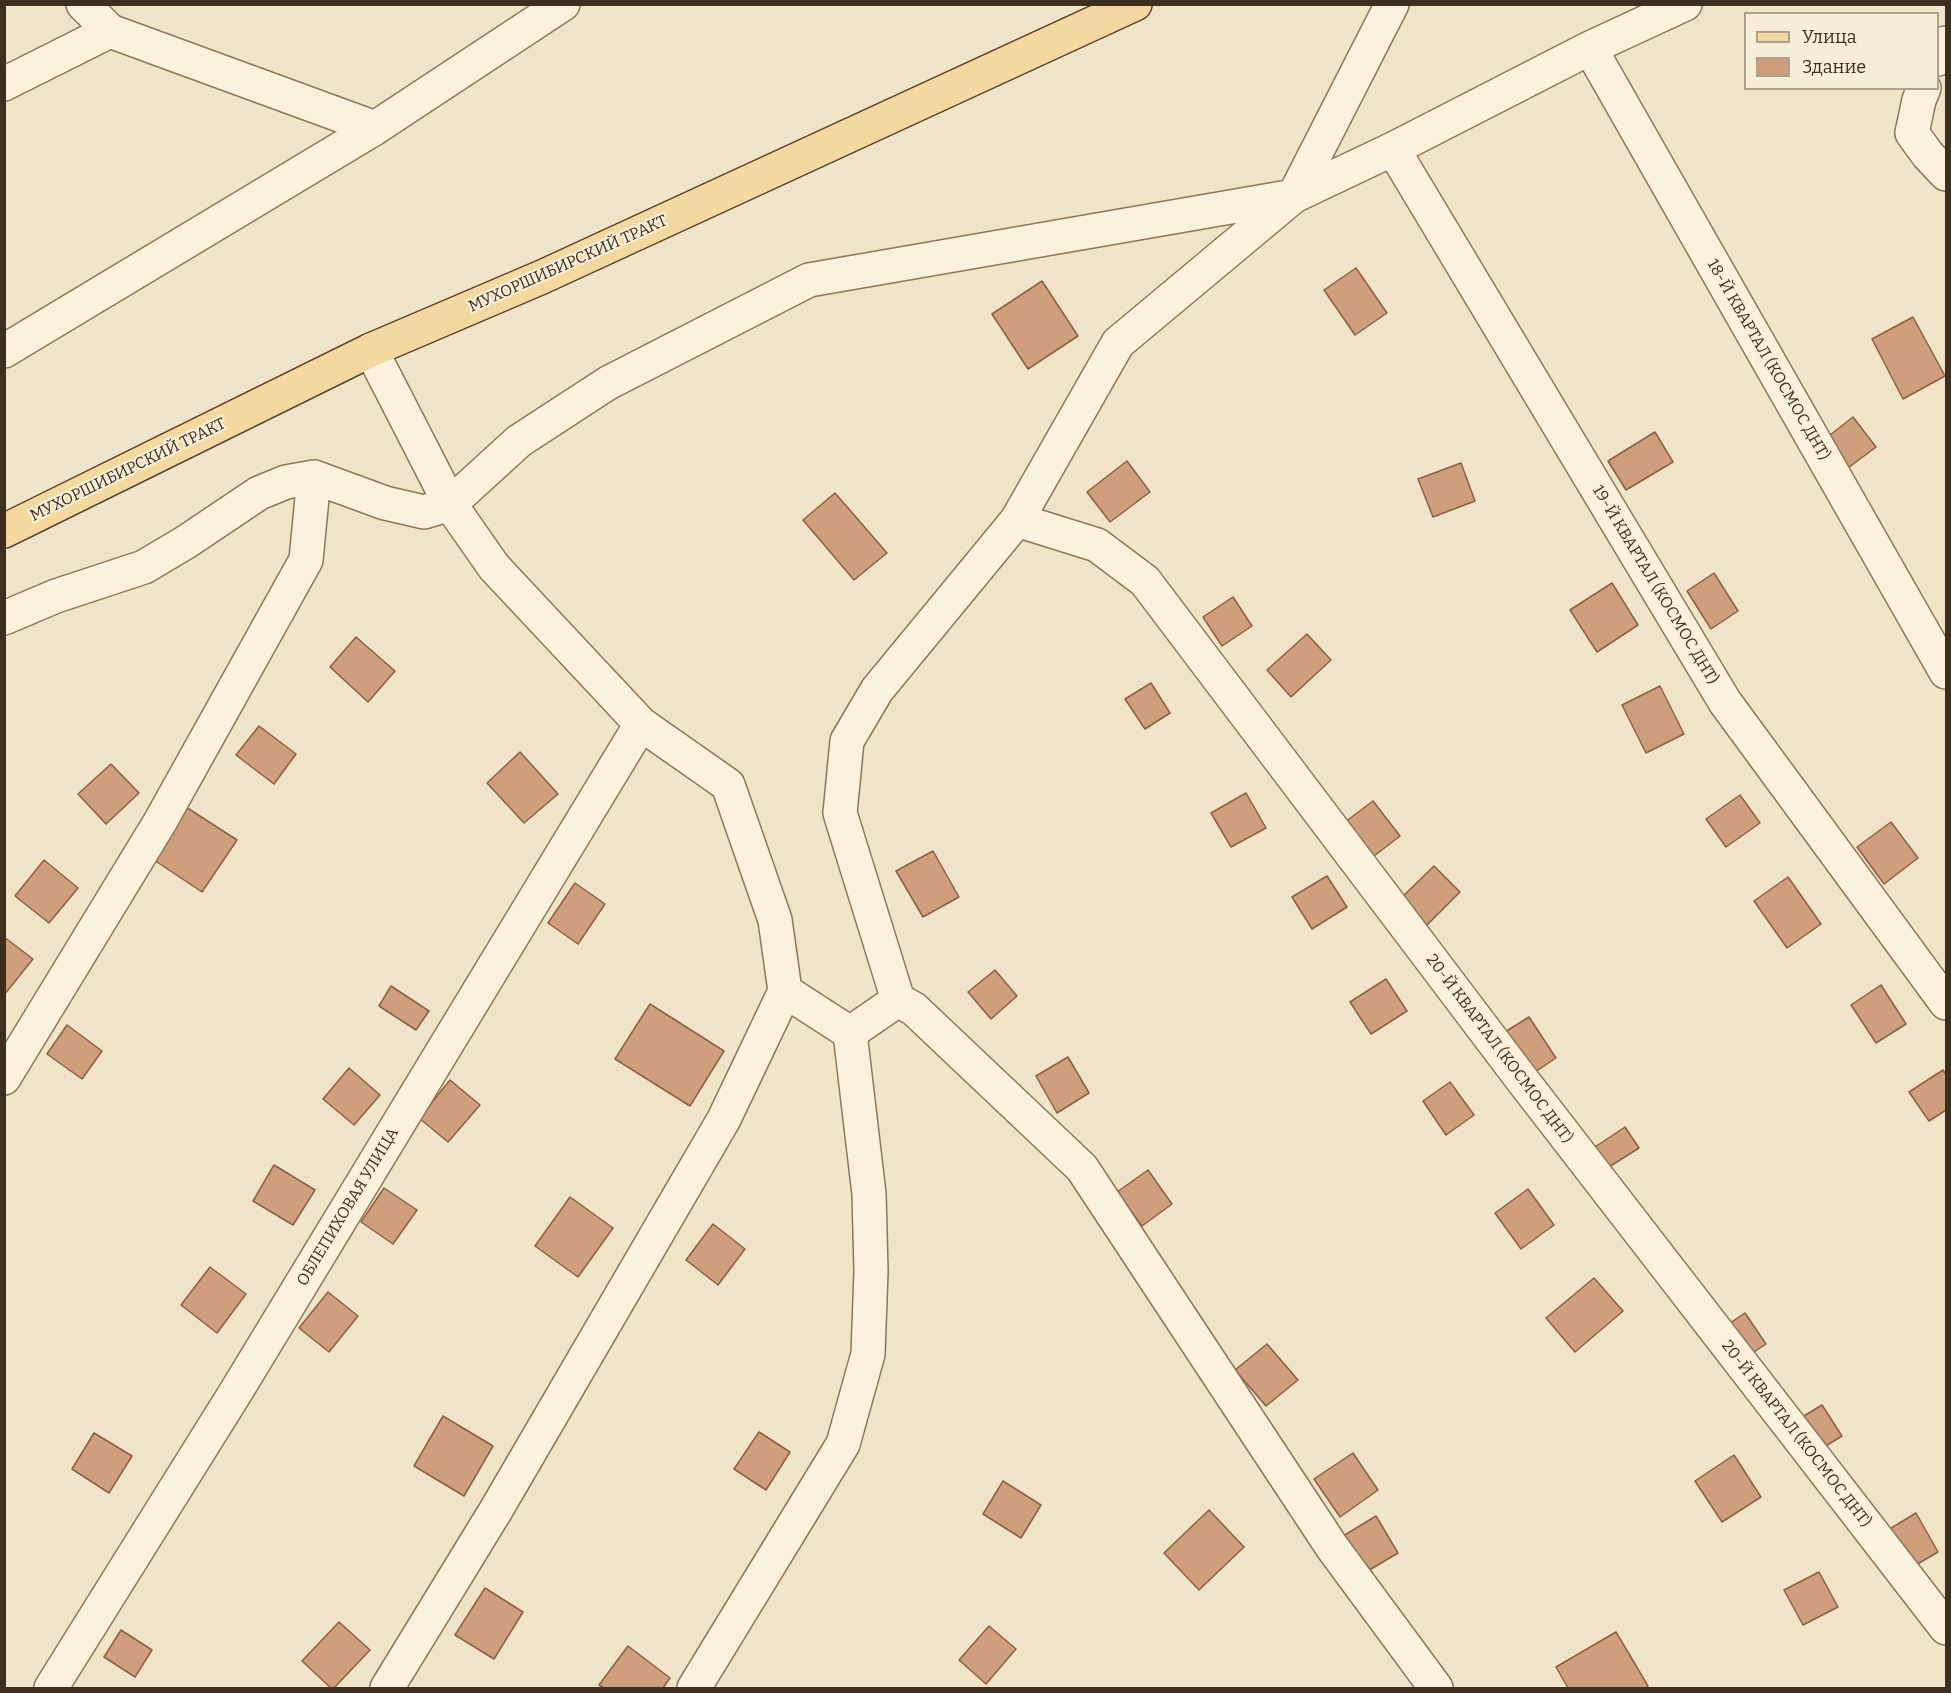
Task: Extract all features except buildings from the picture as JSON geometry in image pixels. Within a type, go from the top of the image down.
[{"type":"main road","name":"МУХОРШИБИРСКИЙ ТРАКТ","points":[[4,531],[371,350],[542,277],[1135,4]]},
{"type":"street","points":[[83,4],[110,31],[375,128]]},
{"type":"street","points":[[4,351],[375,128],[563,4]]},
{"type":"street","points":[[1294,196],[1392,4]]},
{"type":"street","points":[[1436,1689],[1332,1546],[1082,1168],[914,1009],[898,1000],[840,813],[847,741],[877,690],[1017,520],[1118,343],[1294,196],[1393,149],[1590,48],[1685,4]]},
{"type":"street","points":[[4,84],[110,31]]},
{"type":"street","points":[[1939,57],[1947,43]]},
{"type":"street","name":"18-Й КВАРТАЛ (КОСМОС ДНТ)","points":[[1590,48],[1947,672]]},
{"type":"street","points":[[1923,90],[1912,133],[1928,155],[1947,174]]},
{"type":"street","name":"19-Й КВАРТАЛ (КОСМОС ДНТ)","points":[[1393,149],[1725,702],[1947,1003]]},
{"type":"street","points":[[4,618],[56,596],[144,567],[260,493],[286,482],[314,477],[385,503],[424,512],[450,504],[519,441],[608,383],[809,280],[1294,196]]},
{"type":"street","points":[[371,350],[450,504],[494,567],[640,724],[728,785],[775,920],[785,990],[724,1119],[496,1510],[387,1689]]},
{"type":"street","points":[[4,1078],[160,822],[306,560],[314,477]]},
{"type":"street","name":"20-Й КВАРТАЛ (КОСМОС ДНТ)","points":[[1017,520],[1097,545],[1145,581],[1513,1067],[1946,1628]]},
{"type":"street","name":"ОБЛЕПИХОВАЯ УЛИЦА","points":[[51,1689],[237,1390],[640,724]]},
{"type":"street","points":[[694,1689],[843,1444],[868,1354],[871,1271],[869,1194],[850,1033],[785,990]]},
{"type":"street","points":[[850,1033],[898,1000]]}]
